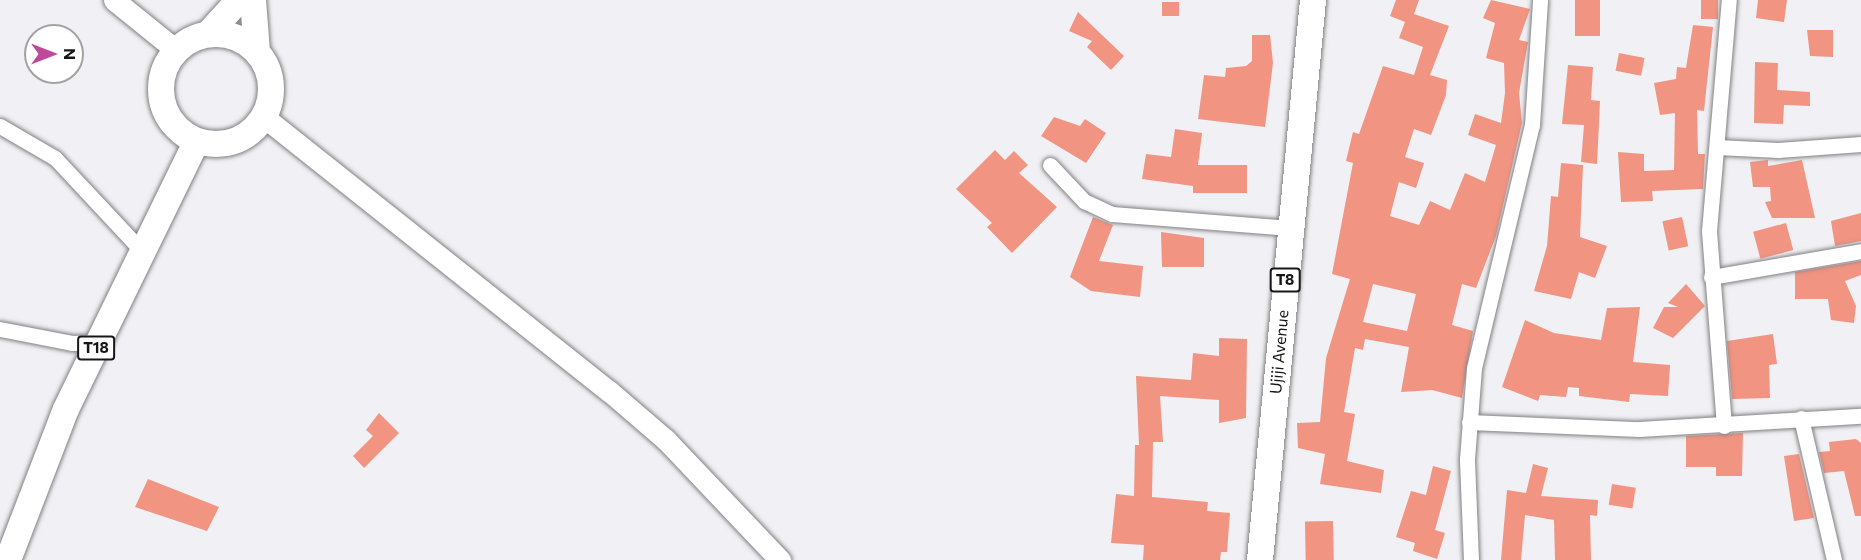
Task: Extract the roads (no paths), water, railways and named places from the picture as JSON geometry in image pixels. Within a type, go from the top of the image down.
[{"type":"highway","points":[[239,0],[208,34],[176,50],[160,83],[161,101],[174,126],[196,142],[227,144],[242,139],[264,117],[271,84],[257,52],[254,0]]},
{"type":"highway","name":"Ujiji Avenue","points":[[1260,560],[1290,228],[1314,0]]},
{"type":"highway","points":[[208,34],[226,34],[257,52]]},
{"type":"highway","name":"T18","points":[[8,560],[66,409],[141,250],[196,142]]},
{"type":"main road","points":[[114,0],[176,50]]},
{"type":"main road","points":[[264,117],[618,398],[666,440],[780,560]]},
{"type":"street","points":[[1471,560],[1469,422],[1474,368],[1512,229],[1532,125],[1540,0]]},
{"type":"street","points":[[1724,426],[1711,277],[1717,147],[1729,0]]},
{"type":"street","points":[[0,126],[55,158],[141,250]]},
{"type":"street","points":[[1717,147],[1779,150],[1861,144]]},
{"type":"street","points":[[1050,165],[1084,201],[1112,214],[1290,228]]},
{"type":"street","points":[[1711,277],[1861,251]]},
{"type":"street","points":[[0,329],[72,344],[99,342]]},
{"type":"street","points":[[1469,422],[1724,426],[1800,418],[1861,416]]},
{"type":"street","points":[[1800,418],[1834,560]]}]
